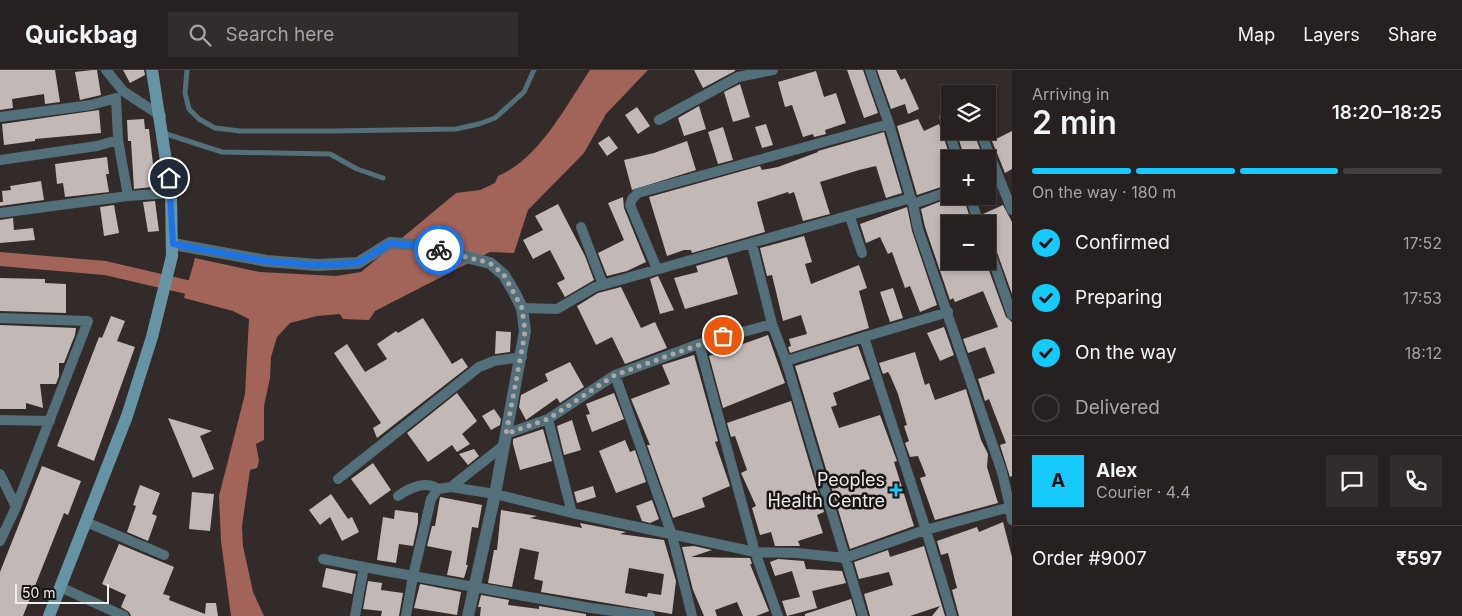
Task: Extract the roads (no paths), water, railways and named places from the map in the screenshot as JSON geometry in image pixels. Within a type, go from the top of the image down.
[{"type":"main road","points":[[50,616],[126,416],[152,337],[173,250],[171,193],[161,116],[152,70]]},
{"type":"street","points":[[106,70],[120,94],[161,116]]},
{"type":"street","points":[[659,120],[738,77],[773,70]]},
{"type":"street","points":[[870,70],[889,124],[912,201],[918,229],[1002,472],[1011,507],[1012,520]]},
{"type":"street","points":[[0,117],[91,105],[120,94]]},
{"type":"street","points":[[120,94],[118,140],[128,196]]},
{"type":"street","points":[[657,269],[630,205],[632,199],[638,193],[889,124]]},
{"type":"street","points":[[0,160],[97,146],[118,140]]},
{"type":"street","points":[[984,140],[1012,210]]},
{"type":"street","points":[[0,214],[128,196],[171,193]]},
{"type":"street","points":[[522,308],[557,309],[604,285],[657,269],[941,193]]},
{"type":"street","points":[[850,217],[862,253]]},
{"type":"street","points":[[581,227],[604,285]]},
{"type":"street","points":[[173,250],[317,265],[358,263],[390,243],[418,245],[490,263],[504,275],[522,308],[525,331],[522,356],[495,494],[468,616]]},
{"type":"street","points":[[752,244],[772,324],[786,361],[863,616]]},
{"type":"street","points":[[996,269],[1012,315]]},
{"type":"street","points":[[786,361],[948,312]]},
{"type":"street","points":[[0,318],[88,321],[16,507],[0,540]]},
{"type":"street","points":[[451,487],[505,440],[548,419],[615,375],[699,344],[772,324]]},
{"type":"street","points":[[864,337],[902,461],[927,529],[952,616]]},
{"type":"street","points":[[699,344],[755,552],[778,616]]},
{"type":"street","points":[[338,479],[479,367],[494,361],[522,356]]},
{"type":"street","points":[[615,375],[672,536],[692,616]]},
{"type":"street","points":[[548,419],[572,514]]},
{"type":"street","points":[[0,420],[50,421]]},
{"type":"street","points":[[0,474],[16,507]]},
{"type":"street","points":[[398,496],[407,489],[419,486],[433,485],[438,489]]},
{"type":"street","points":[[406,616],[413,576],[431,499],[438,489],[451,487],[495,494],[572,514],[755,552],[797,553],[845,558],[927,529],[1011,507]]},
{"type":"street","points":[[86,522],[164,555]]},
{"type":"street","points":[[323,559],[475,587],[590,612],[650,616]]},
{"type":"street","points":[[355,616],[364,567]]},
{"type":"street","points":[[60,587],[124,616]]},
{"type":"lane","points":[[187,70],[185,93],[189,109],[199,119],[215,128],[240,131],[332,131],[456,128],[479,124],[495,118],[524,92],[534,70]]},
{"type":"lane","points":[[163,132],[222,152],[330,154],[357,168],[383,178]]},
{"type":"waterway","points":[[0,259],[105,268],[204,291]]},
{"type":"place","name":"Peoples Health Centre","points":[[896,490]]}]
